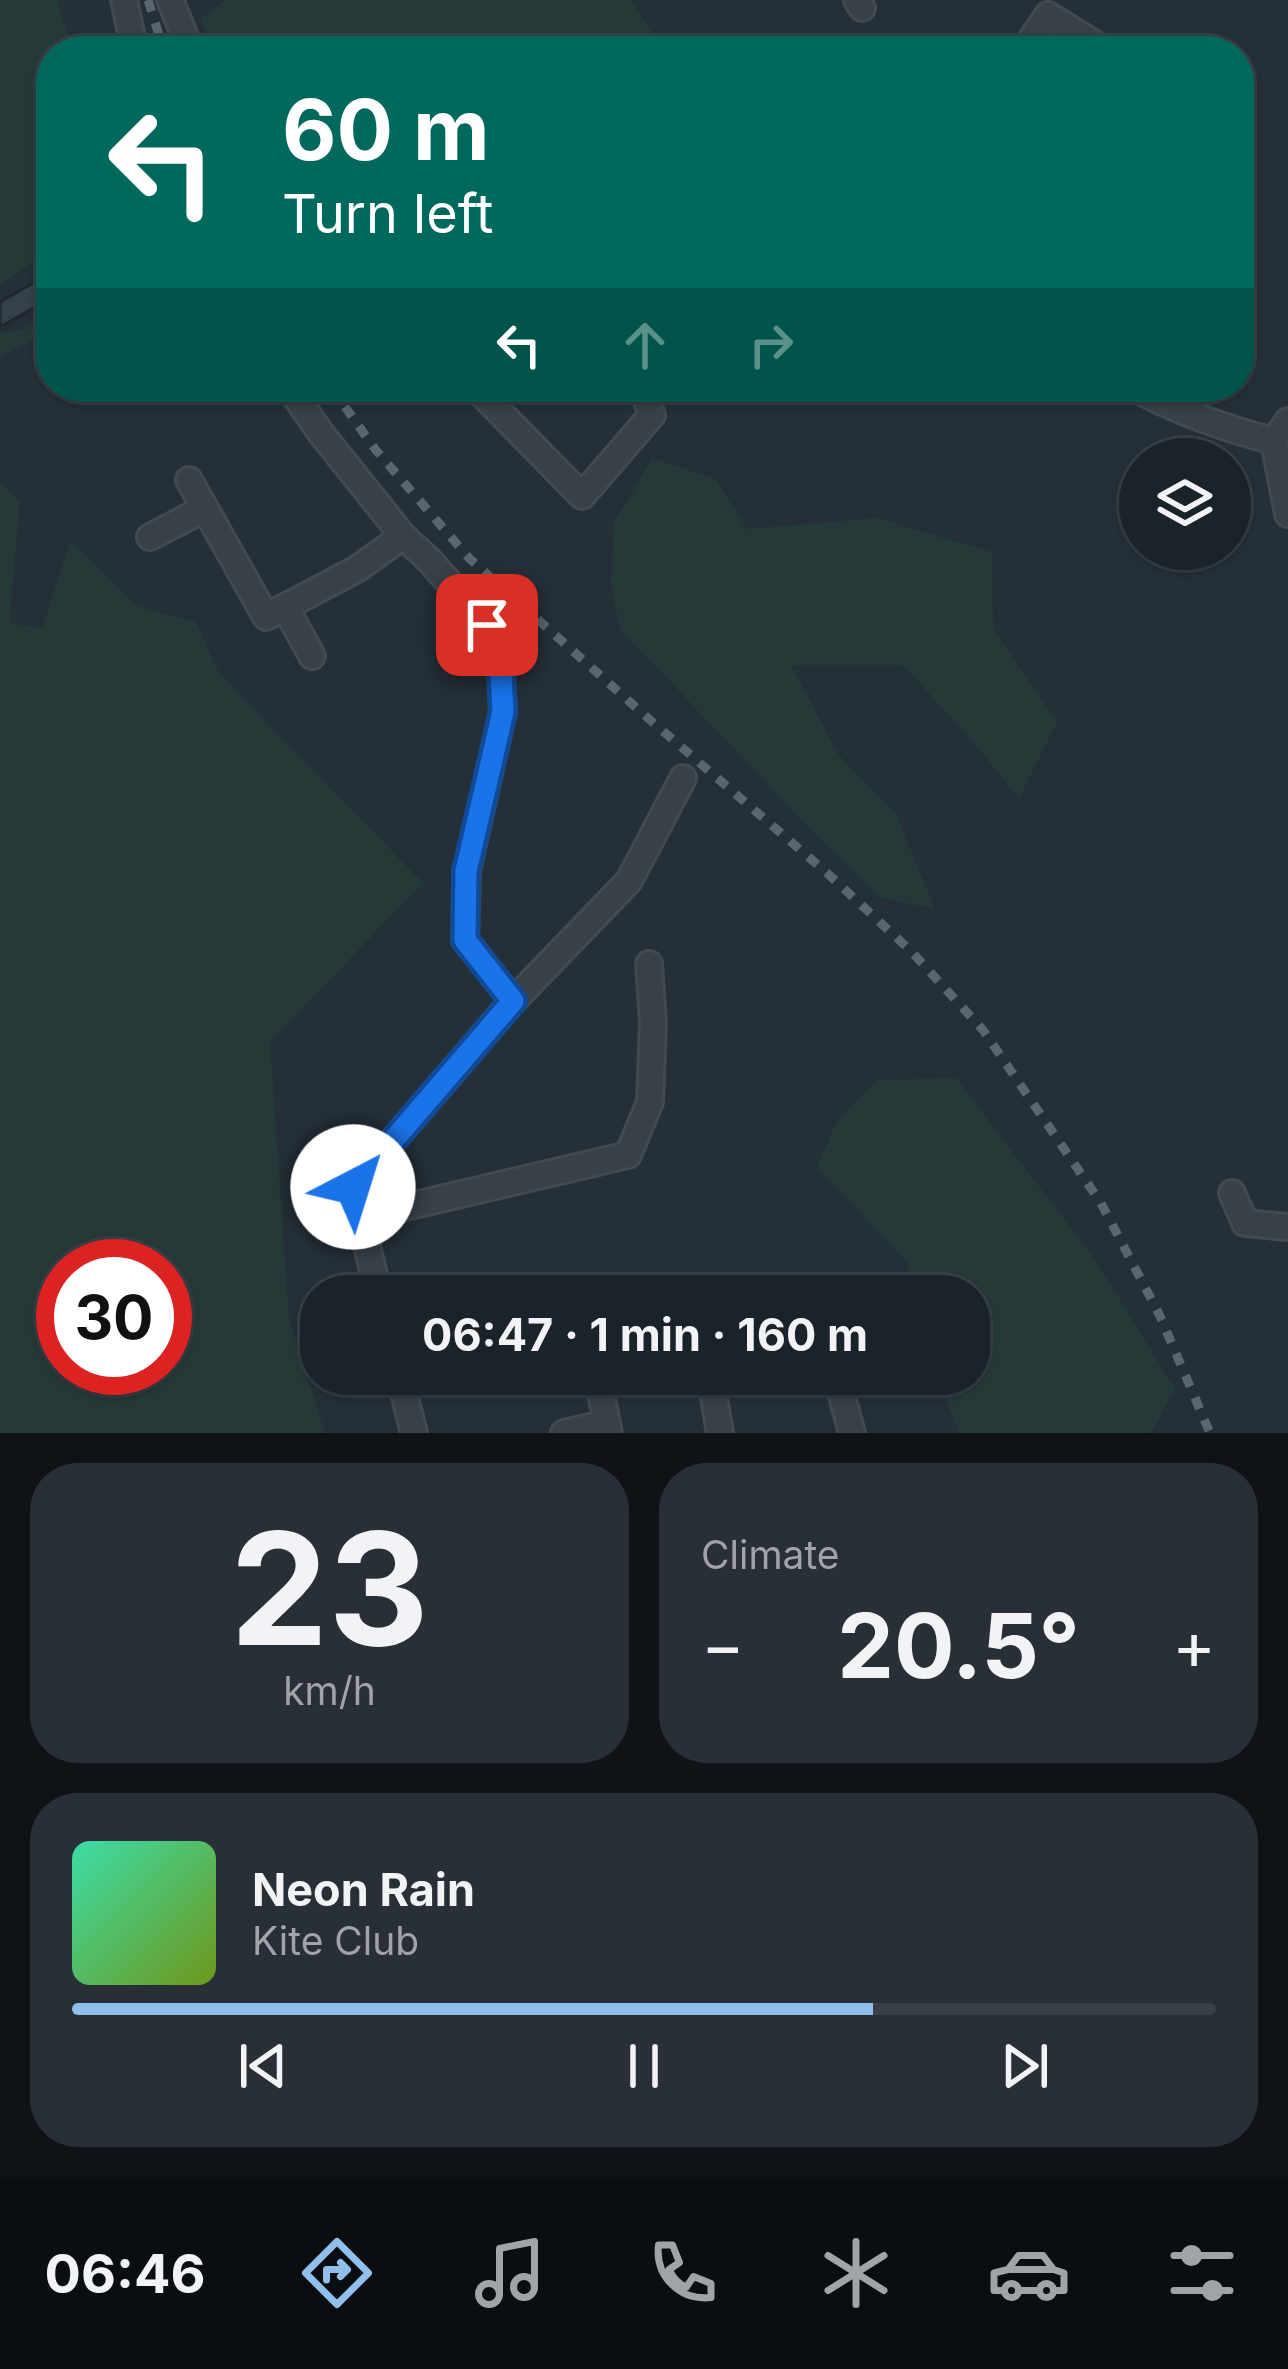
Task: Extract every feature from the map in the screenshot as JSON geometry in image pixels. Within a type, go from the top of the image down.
[{"type":"street","points":[[124,0],[132,36]]},
{"type":"street","points":[[170,0],[185,36]]},
{"type":"street","points":[[1034,36],[1048,15],[1082,36]]},
{"type":"street","points":[[299,402],[403,536],[487,625],[500,656],[503,712],[466,871],[465,940],[513,1001]]},
{"type":"street","points":[[491,402],[582,496],[652,415],[647,402]]},
{"type":"street","points":[[1160,402],[1222,428],[1281,431],[1288,514]]},
{"type":"street","points":[[189,480],[266,617],[357,568],[403,536]]},
{"type":"street","points":[[150,537],[205,509]]},
{"type":"street","points":[[285,607],[312,656]]},
{"type":"street","points":[[374,1275],[353,1187],[513,1001],[629,881],[683,778]]},
{"type":"street","points":[[359,1217],[628,1156],[650,1102],[649,964]]},
{"type":"street","points":[[1232,1192],[1245,1223],[1288,1227]]},
{"type":"street","points":[[404,1395],[414,1433]]},
{"type":"street","points":[[564,1433],[608,1428],[601,1395]]},
{"type":"street","points":[[714,1395],[720,1433]]},
{"type":"street","points":[[842,1395],[852,1433]]},
{"type":"shaded area","points":[[0,0],[57,0],[68,36],[36,36],[36,260],[0,285]]},
{"type":"shaded area","points":[[225,0],[631,0],[655,36],[208,36],[201,20]]},
{"type":"shaded area","points":[[36,320],[36,340],[0,356],[0,332],[20,330]]},
{"type":"shaded area","points":[[652,458],[716,479],[747,529],[877,518],[992,552],[993,627],[1057,722],[1019,799],[903,665],[791,665],[839,755],[896,814],[935,909],[881,898],[620,629],[611,584],[614,523]]},
{"type":"shaded area","points":[[0,482],[20,501],[9,623],[42,628],[70,541],[138,606],[196,622],[219,673],[423,883],[270,1042],[289,1319],[300,1354],[300,1395],[313,1395],[325,1433],[0,1433]]},
{"type":"shaded area","points":[[956,1078],[1095,1259],[1175,1389],[1151,1433],[960,1433],[943,1395],[990,1395],[990,1275],[910,1275],[907,1261],[817,1168],[836,1123],[876,1080]]},
{"type":"building","points":[[36,282],[36,307],[0,327],[0,302]]},
{"type":"railway","points":[[148,0],[159,36]]},
{"type":"railway","points":[[342,402],[375,449],[469,558],[827,873],[911,951],[983,1030],[1101,1203],[1160,1316],[1210,1433]]},
{"type":"route","points":[[353,1187],[513,1001],[465,940],[466,871],[503,712],[500,656],[487,625]]}]
